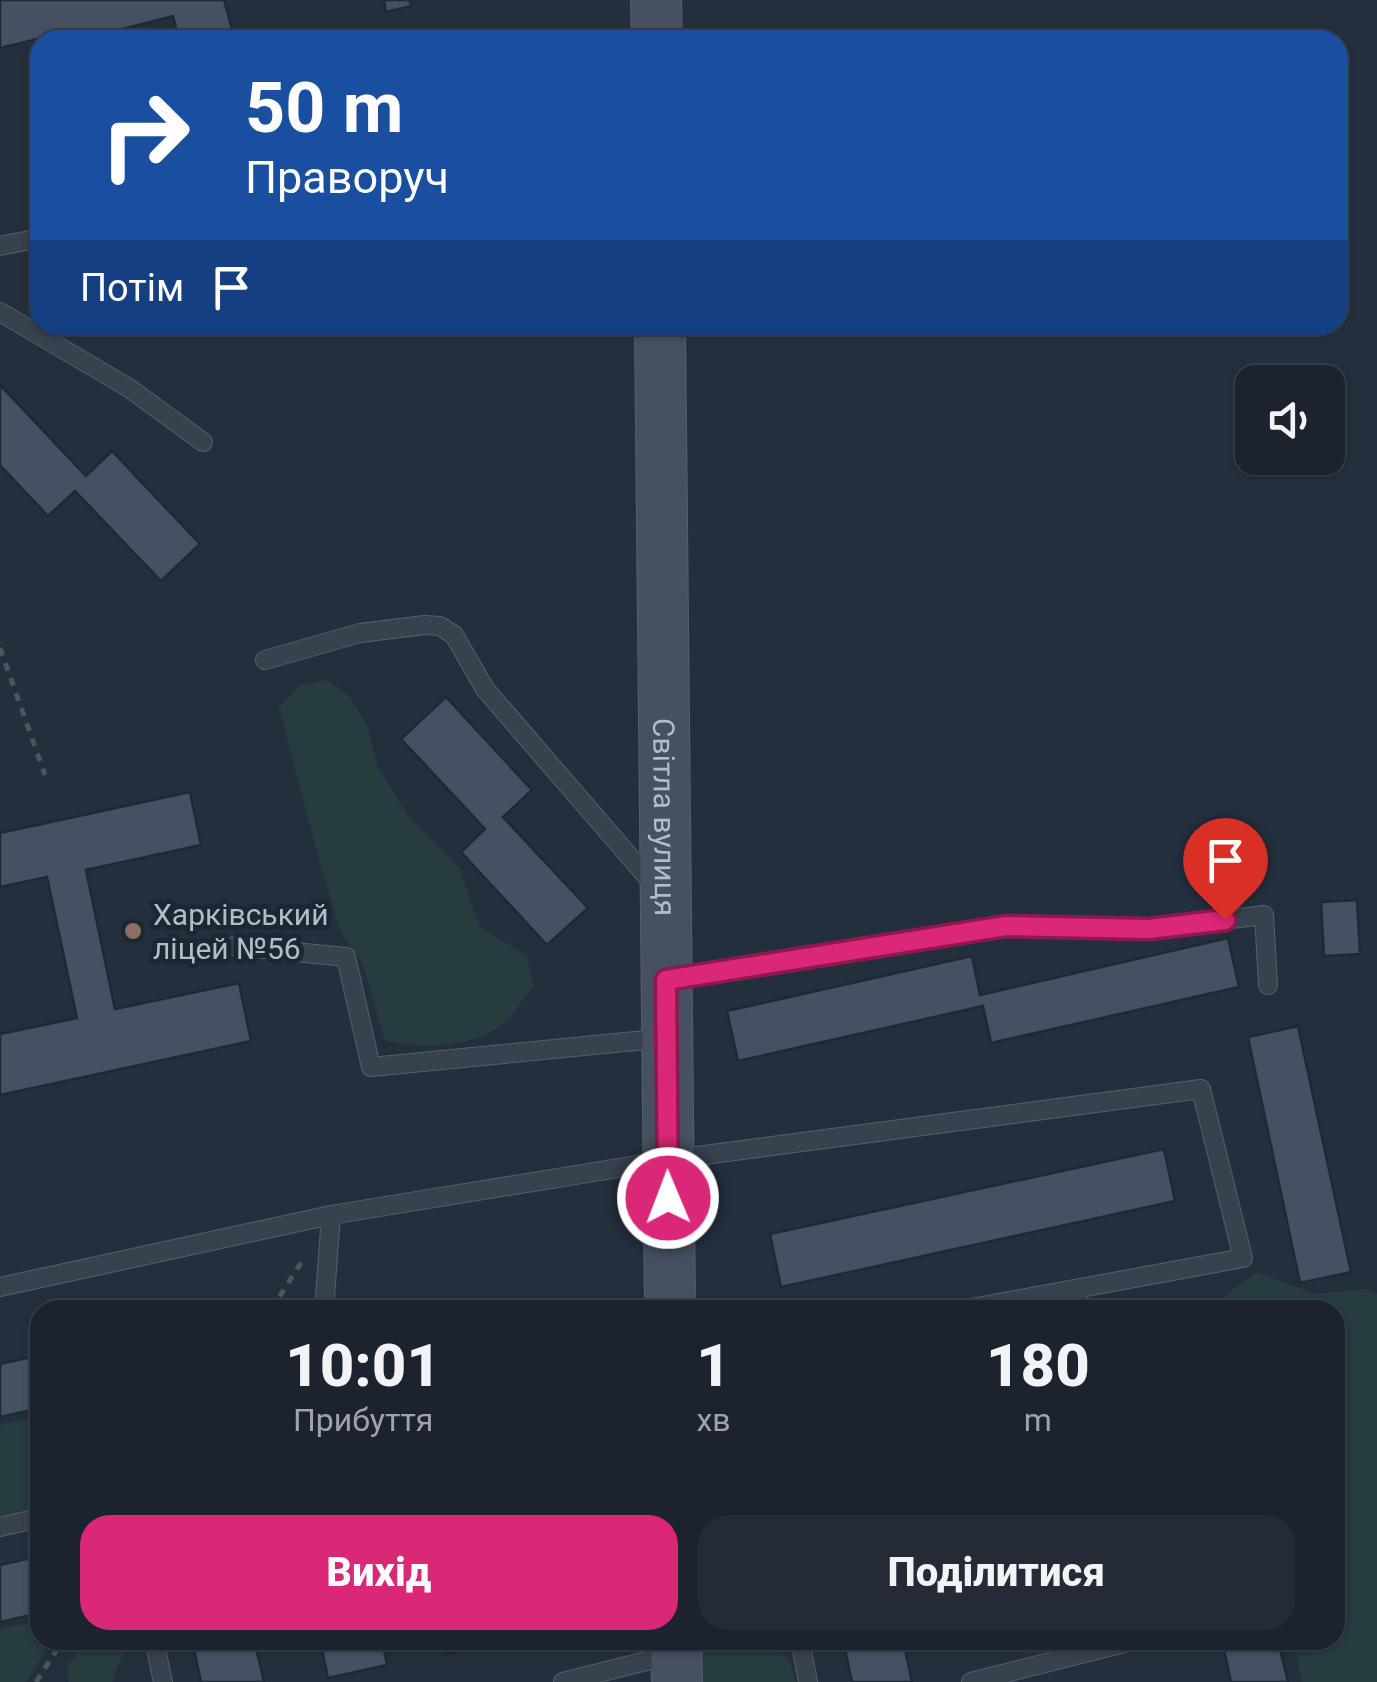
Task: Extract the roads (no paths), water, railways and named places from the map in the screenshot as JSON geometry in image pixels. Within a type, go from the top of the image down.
[{"type":"street","points":[[656,0],[657,30]]},
{"type":"street","name":"Світла вулиця","points":[[660,335],[670,1300]]},
{"type":"lane","points":[[0,246],[30,240]]},
{"type":"lane","points":[[0,312],[30,330]]},
{"type":"lane","points":[[39,335],[130,388],[203,442]]},
{"type":"lane","points":[[265,660],[360,633],[440,626],[454,635],[484,689],[665,898]]},
{"type":"lane","points":[[666,980],[1006,926],[1149,929],[1264,916],[1268,985]]},
{"type":"lane","points":[[234,946],[346,957],[372,1068],[666,1038]]},
{"type":"lane","points":[[0,1286],[331,1214],[668,1160],[1201,1089],[1243,1258],[1015,1300]]},
{"type":"lane","points":[[325,1300],[331,1214]]},
{"type":"lane","points":[[1075,1289],[1078,1300]]},
{"type":"lane","points":[[0,1527],[30,1520]]},
{"type":"lane","points":[[156,1650],[163,1682]]},
{"type":"lane","points":[[802,1650],[808,1682]]},
{"type":"lane","points":[[971,1682],[1097,1650]]},
{"type":"lane","points":[[563,1682],[676,1658]]},
{"type":"place","name":"Харківський ліцей №56","points":[[133,931]]}]
